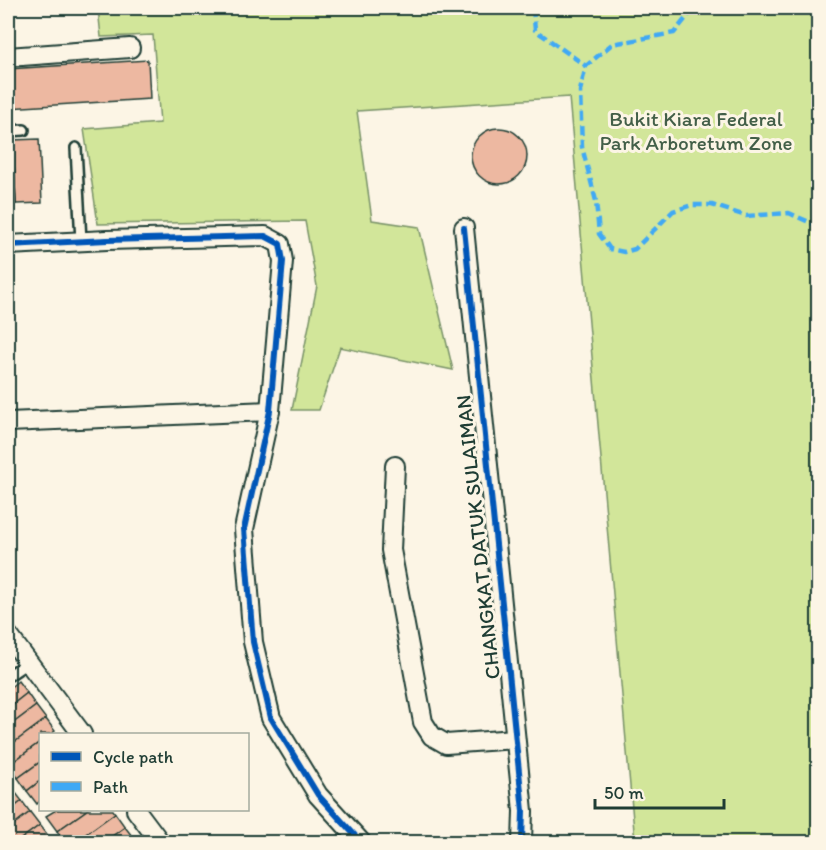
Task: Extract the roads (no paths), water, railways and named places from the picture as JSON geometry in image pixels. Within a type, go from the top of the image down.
[{"type":"street","points":[[8,57],[130,48]]},
{"type":"street","name":"CHANGKAT DATUK SULAIMAN","points":[[464,228],[523,811],[522,843]]},
{"type":"street","points":[[8,245],[266,236],[280,244],[283,261],[270,411],[244,529],[253,642],[271,718],[318,795],[361,843]]},
{"type":"street","points":[[8,422],[270,411]]},
{"type":"street","points":[[395,466],[391,550],[423,722],[432,736],[446,744],[516,739]]},
{"type":"street","points":[[8,635],[80,733]]},
{"type":"street","points":[[137,811],[160,843]]},
{"type":"lane","points":[[8,131],[24,130]]},
{"type":"lane","points":[[76,148],[81,241]]},
{"type":"lane","points":[[8,676],[27,663]]},
{"type":"park label","name":"Bukit Kiara Federal Park Arboretum Zone","points":[[696,131]]}]
